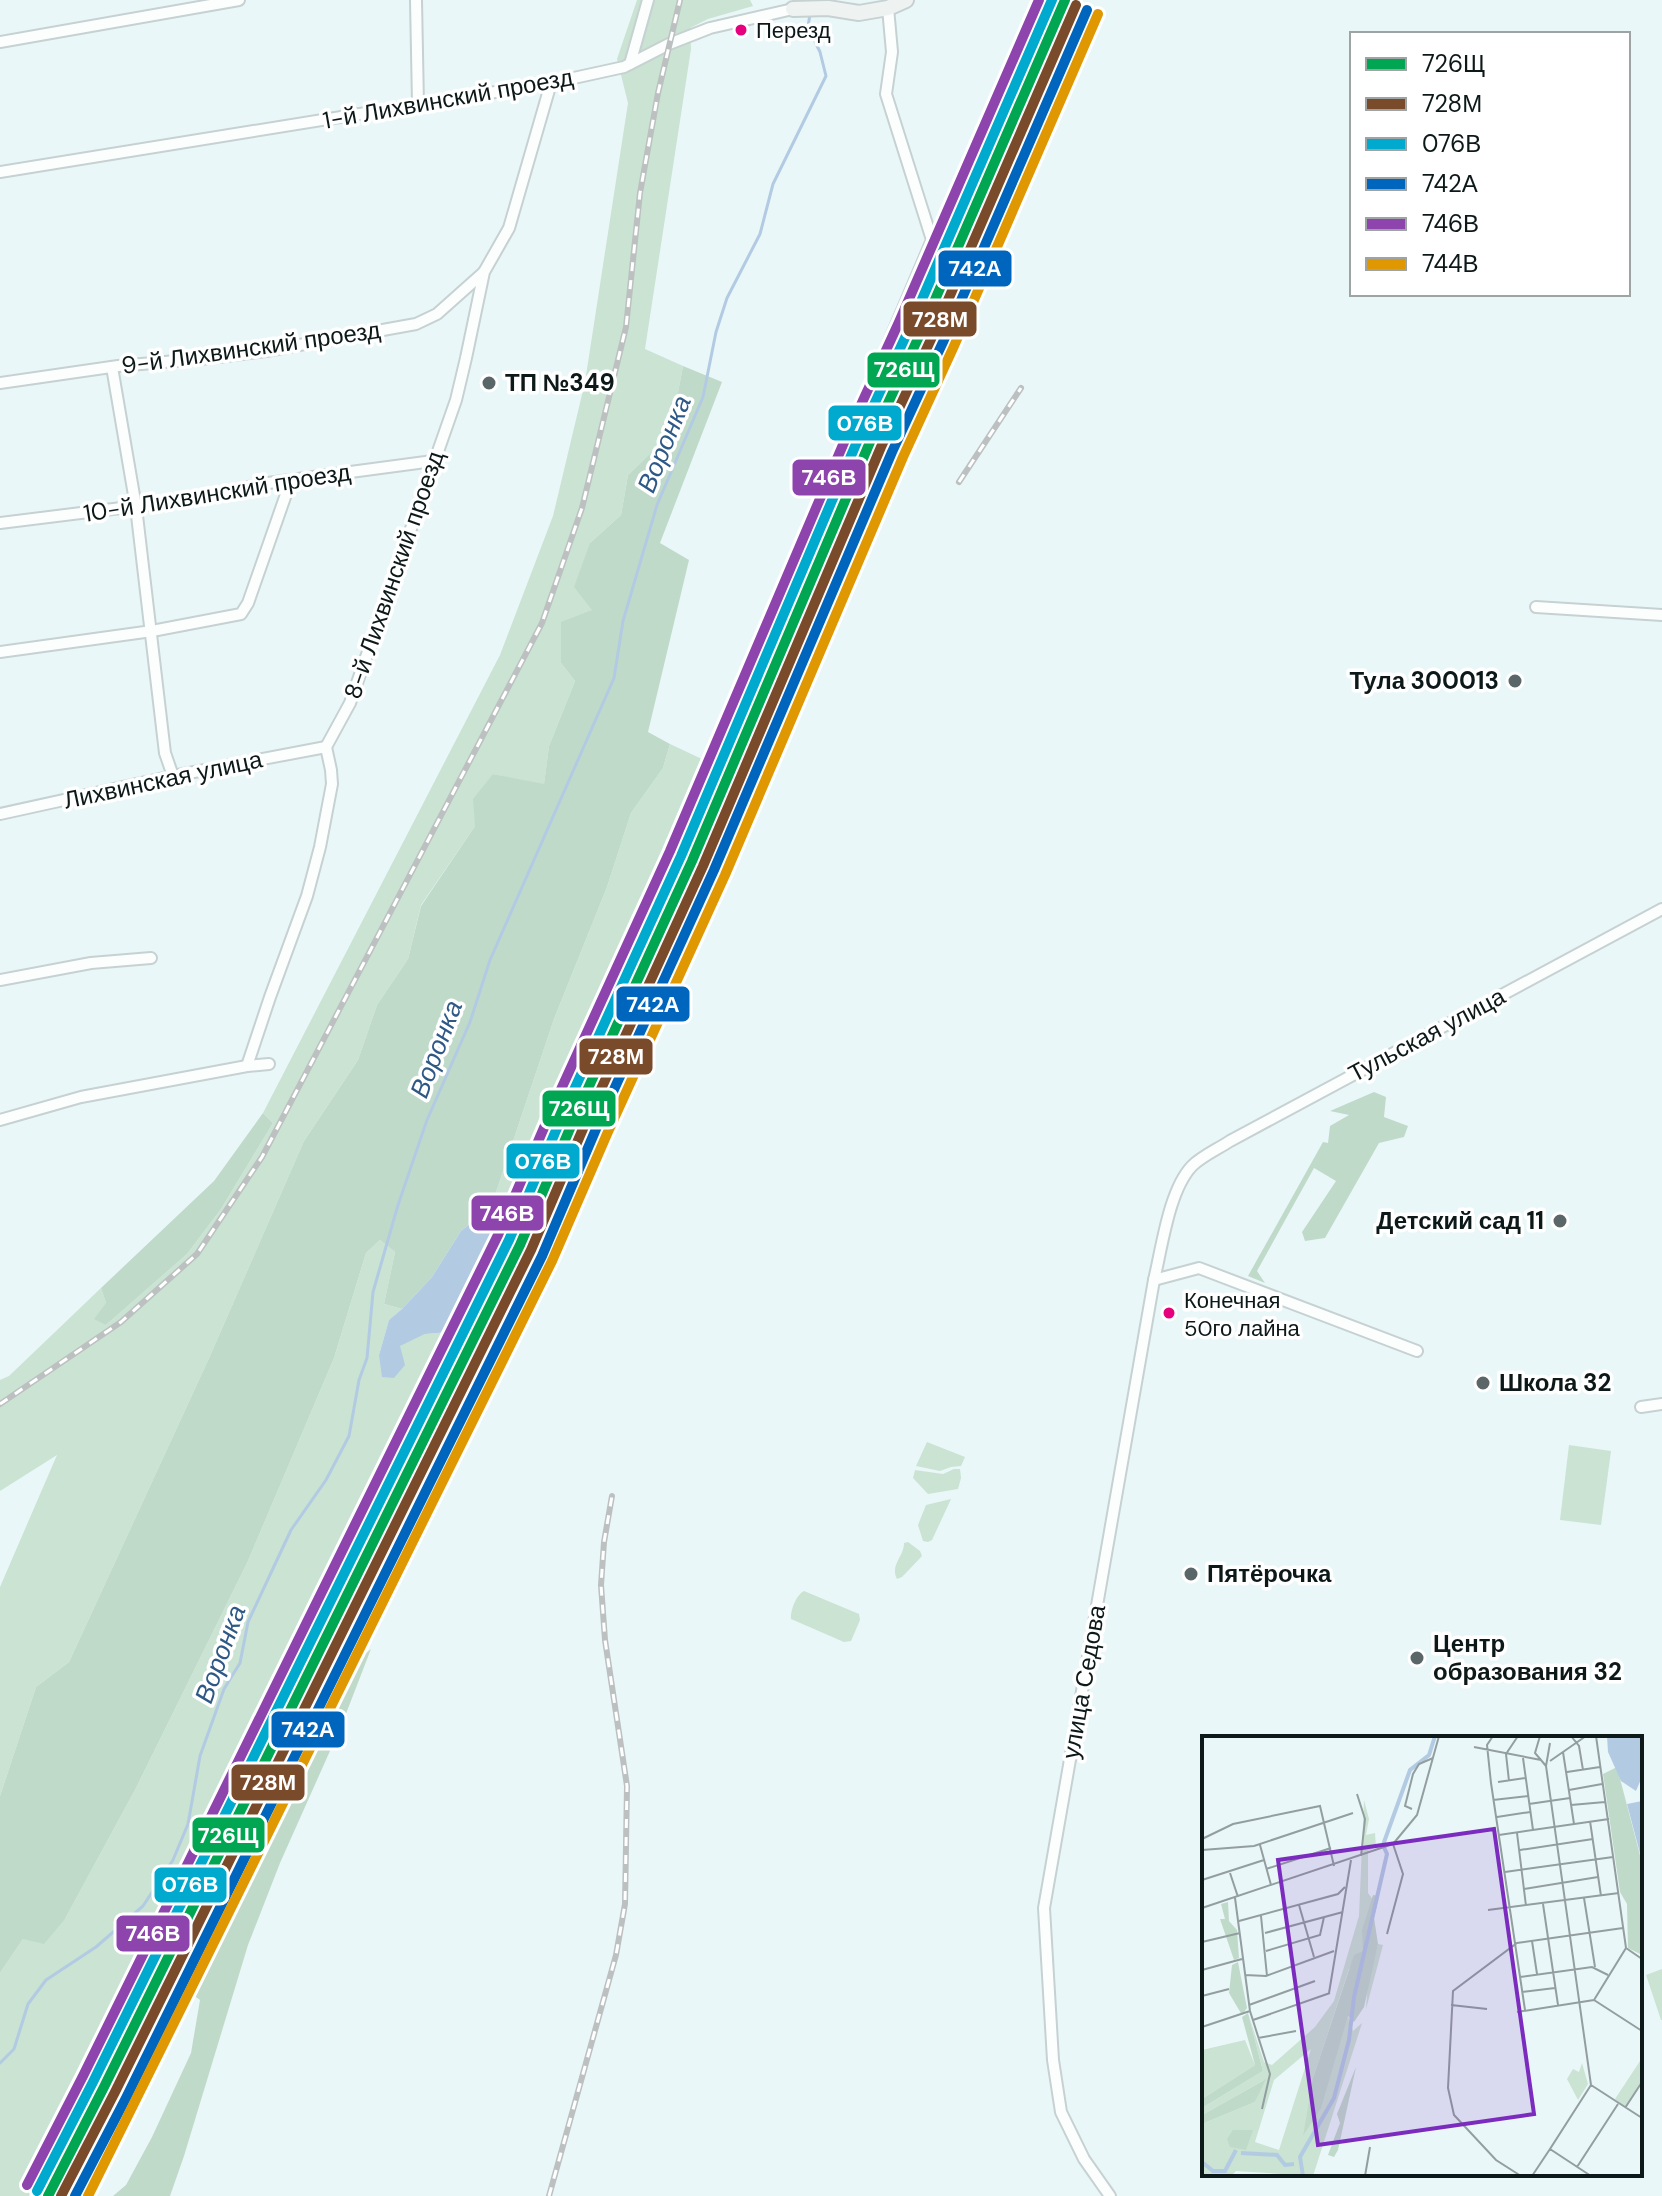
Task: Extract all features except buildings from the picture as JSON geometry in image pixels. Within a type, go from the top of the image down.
[{"type":"street","points":[[0,42],[239,0]]},
{"type":"street","points":[[416,0],[418,104]]},
{"type":"street","points":[[630,64],[648,0]]},
{"type":"street","name":"1-й Лихвинский проезд","points":[[0,172],[551,83],[630,64],[710,28],[793,9],[828,8],[859,13],[888,8],[906,0]]},
{"type":"street","points":[[748,675],[932,240],[886,94],[892,52],[888,8]]},
{"type":"street","name":"8-й Лихвинский проезд","points":[[326,747],[350,703],[462,379],[484,272],[509,228],[551,83]]},
{"type":"street","name":"9-й Лихвинский проезд","points":[[0,383],[112,367],[266,351],[416,324],[437,314],[484,272]]},
{"type":"street","points":[[112,367],[136,507],[165,753],[173,776]]},
{"type":"street","name":"10-й Лихвинский проезд","points":[[0,523],[136,507],[291,480],[433,461]]},
{"type":"street","points":[[0,652],[152,631],[243,613],[291,480]]},
{"type":"street","points":[[1536,607],[1662,615]]},
{"type":"street","points":[[247,1066],[317,859],[332,790],[326,747]]},
{"type":"street","name":"Лихвинская улица","points":[[0,814],[326,747]]},
{"type":"street","name":"Тульская улица","points":[[1193,1165],[1337,1082],[1662,909]]},
{"type":"street","points":[[0,980],[91,963],[151,958]]},
{"type":"street","points":[[0,1120],[81,1097],[269,1064]]},
{"type":"street","name":"улица Седова","points":[[1110,2196],[1084,2159],[1061,2112],[1053,2060],[1044,1908],[1154,1280],[1172,1205],[1193,1165]]},
{"type":"street","points":[[1154,1280],[1199,1268],[1417,1351]]},
{"type":"street","points":[[1641,1407],[1662,1404]]},
{"type":"green space","points":[[637,0],[750,0],[753,6],[708,19],[690,28],[691,49],[645,349],[683,366],[675,408],[657,447],[628,475],[621,515],[590,543],[592,610],[561,663],[575,681],[549,746],[544,785],[493,774],[475,826],[421,905],[408,959],[377,1005],[358,1060],[304,1141],[210,1356],[69,1662],[36,1687],[0,1796],[0,1587],[57,1455],[0,1491],[0,1380],[9,1376],[101,1288],[106,1303],[106,1325],[187,1254],[221,1209],[273,1123],[263,1113],[500,655],[553,516],[585,382],[628,103],[617,59]]},
{"type":"green space","points":[[683,366],[722,382],[660,543],[689,560],[648,732],[670,744],[663,768],[631,813],[607,887],[554,1019],[491,1207],[461,1231],[432,1277],[402,1309],[384,1304],[395,1252],[380,1240],[366,1253],[334,1358],[248,1561],[136,1788],[65,1919],[44,1944],[23,1939],[0,1973],[0,1796],[36,1687],[69,1662],[210,1356],[304,1141],[358,1060],[377,1005],[408,959],[421,906],[475,826],[473,799],[493,774],[544,784],[549,746],[575,681],[561,663],[561,622],[592,610],[574,587],[590,543],[621,515],[628,475],[657,447],[675,408]]},
{"type":"green space","points":[[670,744],[704,760],[647,912],[509,1222],[491,1207],[554,1019],[607,887],[631,813],[663,768]]},
{"type":"green space","points":[[1374,1092],[1386,1097],[1384,1117],[1408,1126],[1404,1137],[1379,1143],[1325,1238],[1305,1241],[1302,1232],[1336,1181],[1314,1168],[1257,1271],[1265,1283],[1248,1276],[1323,1142],[1328,1143],[1330,1126],[1349,1115],[1330,1111]]},
{"type":"green space","points":[[263,1113],[273,1123],[221,1209],[187,1254],[106,1325],[94,1319],[106,1303],[101,1288],[214,1181]]},
{"type":"green space","points":[[380,1240],[395,1252],[384,1304],[402,1309],[389,1320],[379,1355],[425,1334],[449,1332],[459,1324],[187,1882],[29,2196],[0,2196],[0,1973],[23,1939],[65,1919],[136,1788],[248,1561],[334,1358],[366,1253]]},
{"type":"green space","points":[[927,1442],[965,1457],[961,1466],[940,1471],[916,1466]]},
{"type":"green space","points":[[1569,1445],[1611,1451],[1601,1525],[1560,1520]]},
{"type":"green space","points":[[960,1469],[958,1489],[928,1494],[913,1478],[915,1470],[943,1474]]},
{"type":"green space","points":[[951,1499],[932,1540],[923,1541],[918,1525],[926,1505]]},
{"type":"green space","points":[[908,1542],[922,1556],[897,1579],[896,1565],[904,1543]]},
{"type":"green space","points":[[804,1591],[859,1614],[860,1620],[851,1641],[844,1642],[791,1619],[794,1603]]},
{"type":"green space","points":[[371,1649],[248,1945],[170,2196],[113,2196],[126,2185],[191,2053],[200,2000],[178,1984],[205,1955],[198,1934],[276,1754],[316,1695]]},
{"type":"green space","points":[[1662,1969],[1662,2020],[1661,2020],[1646,1975]]},
{"type":"water","points":[[491,1207],[509,1222],[459,1324],[449,1332],[425,1334],[400,1346],[405,1365],[394,1378],[382,1377],[379,1355],[389,1320],[432,1277],[461,1231]]},
{"type":"waterway","name":"Воронка","points":[[0,2063],[14,2049],[28,2004],[46,1980],[96,1947],[143,1906],[173,1860],[188,1824],[200,1756],[224,1689],[240,1663],[248,1622],[291,1530],[326,1480],[349,1436],[359,1380],[367,1358],[373,1292],[427,1120],[470,1022],[490,960],[614,678],[623,621],[657,505],[703,397],[716,332],[727,298],[760,234],[773,184],[826,76],[820,52],[808,27],[810,14]]},
{"type":"railway","points":[[0,1404],[121,1322],[197,1254],[262,1157],[542,623],[582,508],[626,327],[640,193],[658,93],[680,0]]},
{"type":"railway","points":[[959,482],[1021,388]]},
{"type":"railway","points":[[549,2196],[616,1955],[625,1904],[627,1786],[605,1640],[601,1585],[612,1496]]},
{"type":"transit line","name":"746В","points":[[27,2185],[498,1235],[670,851],[848,433],[1039,0]]},
{"type":"transit line","name":"076В","points":[[37,2191],[509,1240],[681,856],[859,437],[1052,0]]},
{"type":"transit line","name":"726Щ","points":[[48,2196],[520,1245],[692,861],[870,442],[1065,0]]},
{"type":"transit line","name":"728М","points":[[61,2196],[531,1250],[703,866],[881,447],[1076,5]]},
{"type":"transit line","name":"742А","points":[[75,2196],[542,1256],[714,870],[892,452],[1087,10]]},
{"type":"transit line","name":"744В","points":[[88,2196],[552,1261],[725,875],[903,457],[1098,14]]},
{"type":"place","name":"Перезд","points":[[741,30]]},
{"type":"place","name":"ТП №349","points":[[489,383]]},
{"type":"place","name":"Тула 300013","points":[[1515,681]]},
{"type":"place","name":"Детский сад 11","points":[[1560,1221]]},
{"type":"place","name":"Конечная 50го лайна","points":[[1169,1313]]},
{"type":"place","name":"Школа 32","points":[[1483,1383]]},
{"type":"place","name":"Пятёрочка","points":[[1191,1574]]},
{"type":"place","name":"Центр образования 32","points":[[1417,1658]]}]
